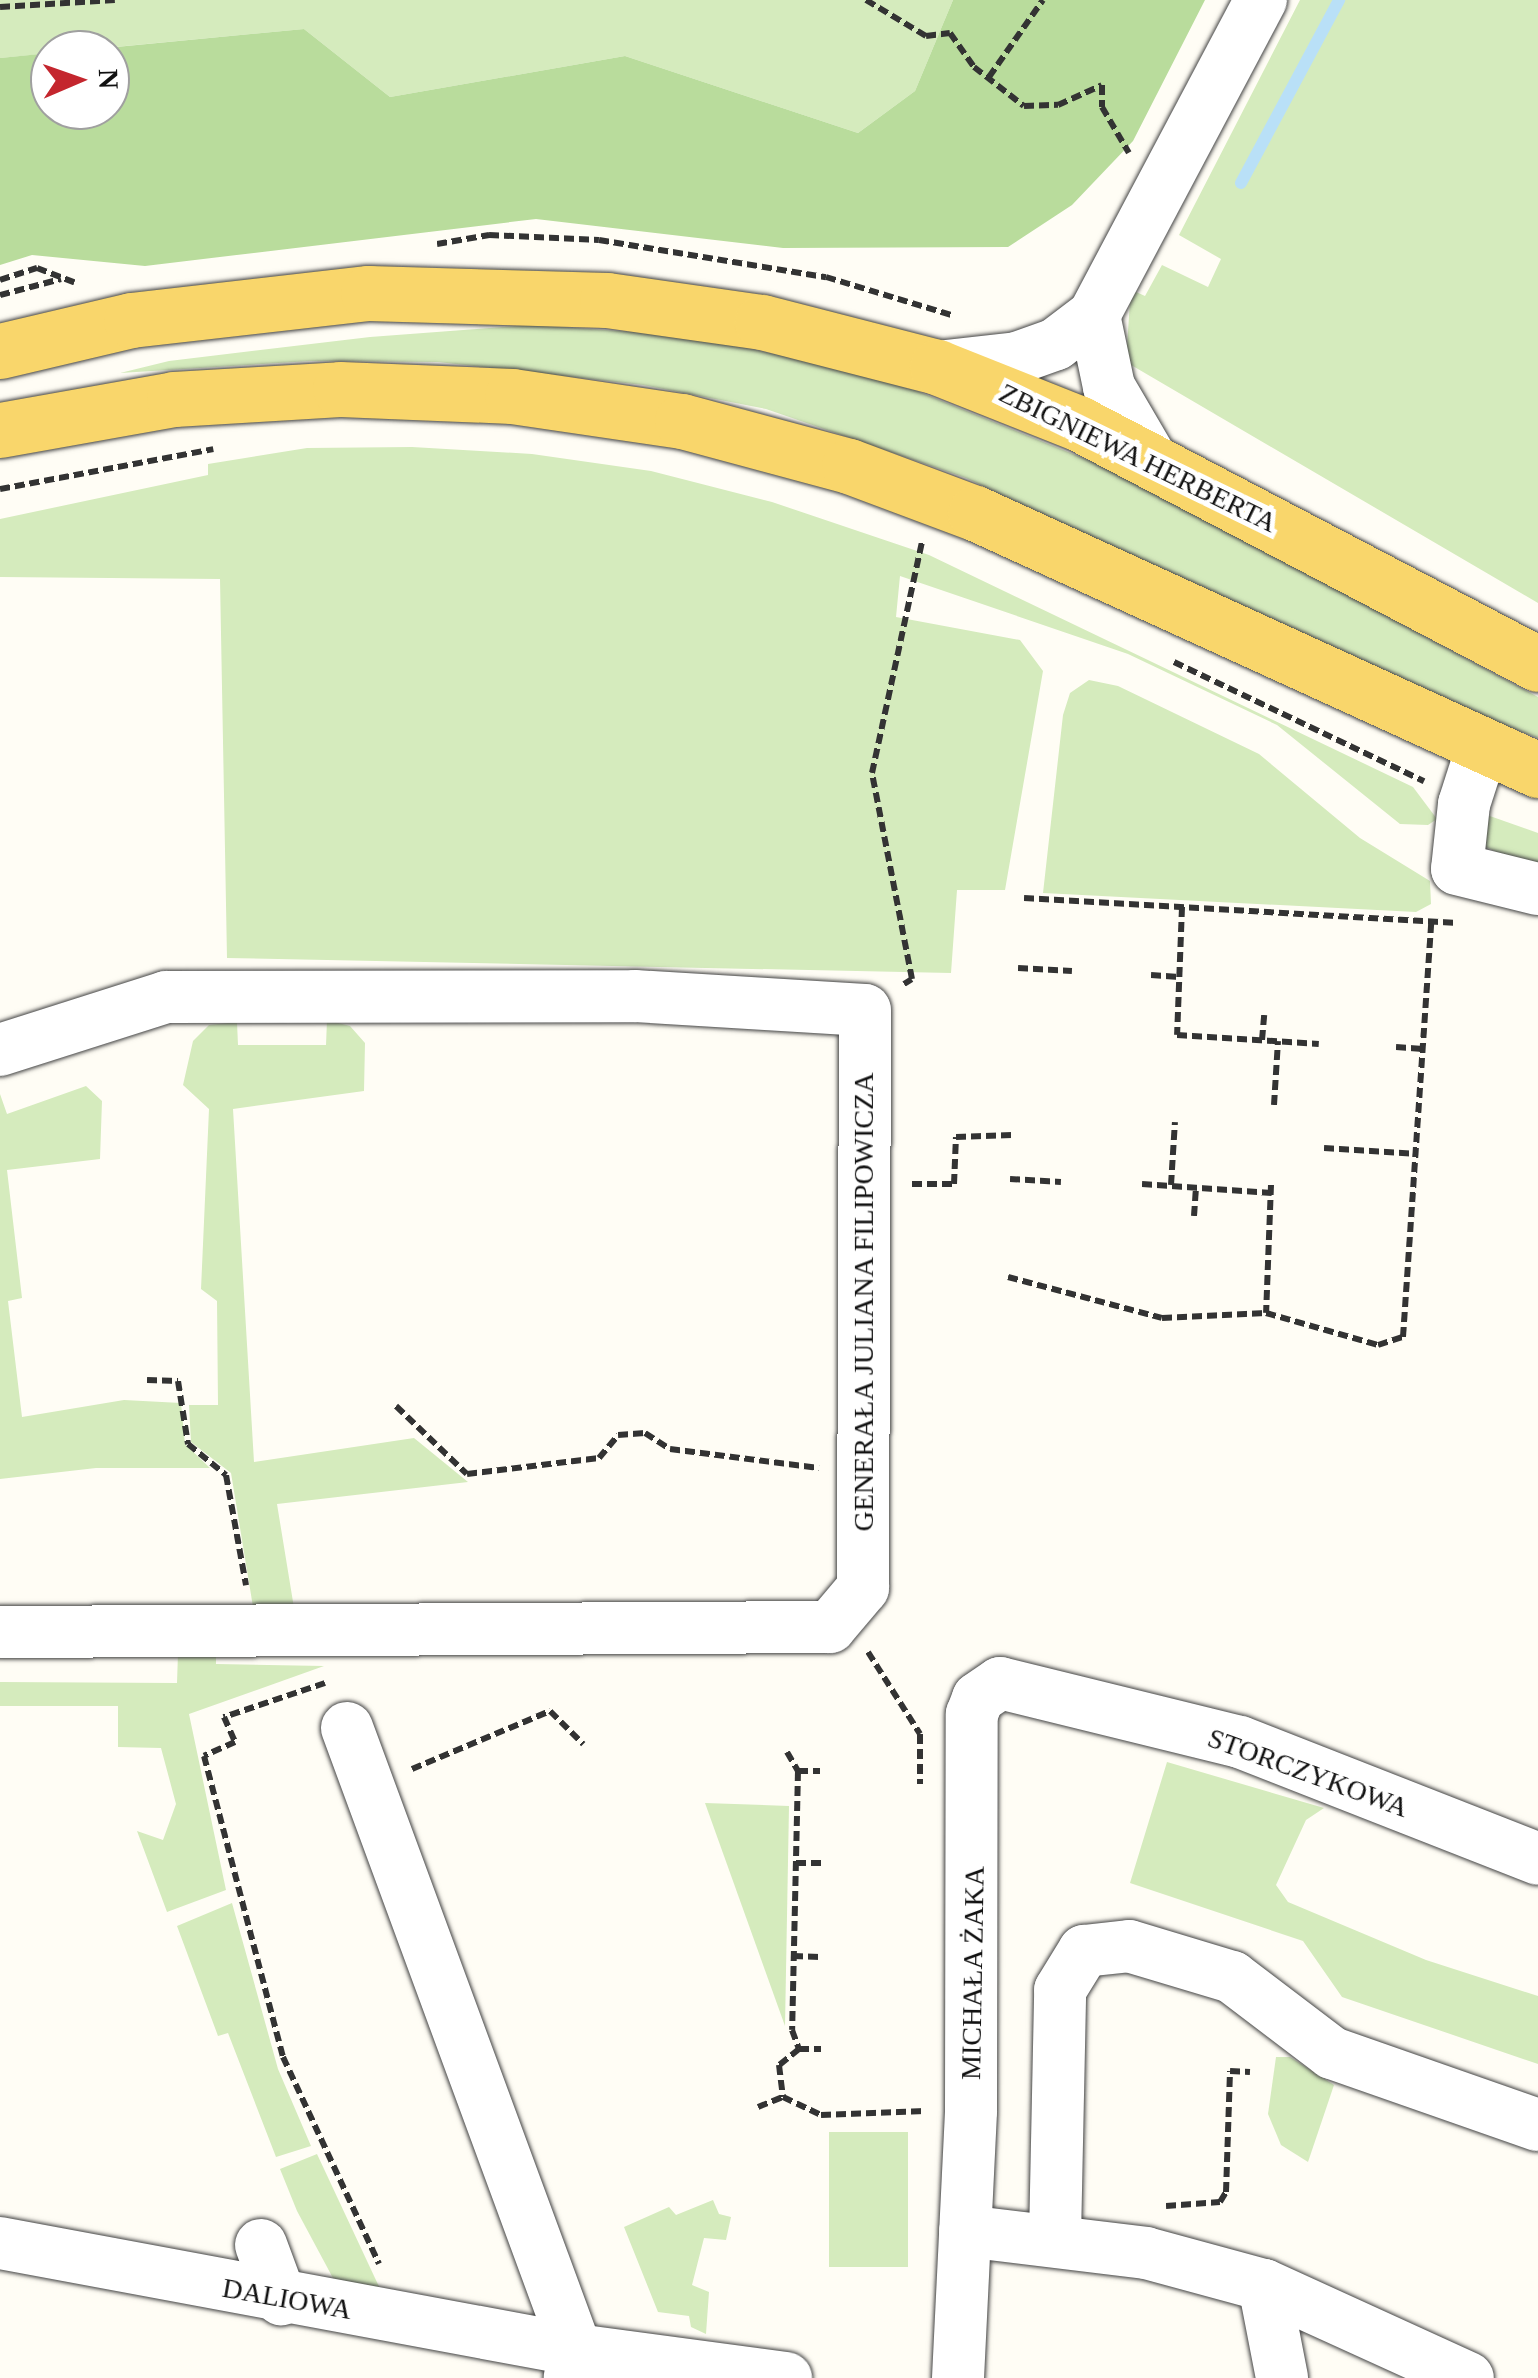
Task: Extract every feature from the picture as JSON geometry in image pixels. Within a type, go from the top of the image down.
[{"type":"main road","name":"ZBIGNIEWA HERBERTA","points":[[0,351],[213,308],[452,290],[688,308],[937,367],[1150,457],[1538,664]]},
{"type":"main road","points":[[0,430],[174,399],[340,388],[512,396],[682,421],[849,466],[975,512],[1482,748],[1538,770]]},
{"type":"street","points":[[937,367],[1017,358],[1056,344],[1094,315],[1262,0]]},
{"type":"street","points":[[1094,315],[1110,387],[1150,457]]},
{"type":"street","points":[[1482,748],[1464,804],[1457,869],[1538,889]]},
{"type":"street","points":[[0,1050],[166,997],[635,996],[865,1010]]},
{"type":"street","name":"GENERAŁA JULIANA FILIPOWICZA","points":[[845,1609],[863,1588],[865,1010]]},
{"type":"street","points":[[0,1632],[830,1627],[845,1609]]},
{"type":"street","name":"STORCZYKOWA","points":[[972,1714],[978,1698],[1000,1683],[1240,1742],[1538,1859]]},
{"type":"street","name":"MICHAŁA ŻAKA","points":[[958,2378],[976,1922],[972,1714]]},
{"type":"street","points":[[347,1728],[573,2364]]},
{"type":"street","points":[[1055,2238],[1060,1990],[1084,1951],[1129,1946],[1232,1977],[1332,2053],[1538,2124]]},
{"type":"street","points":[[965,2231],[1055,2238],[1264,2285],[1334,2311],[1468,2378]]},
{"type":"street","name":"DALIOWA","points":[[0,2244],[281,2299],[573,2364],[768,2375]]},
{"type":"street","points":[[261,2245],[281,2299]]},
{"type":"street","points":[[1264,2285],[1282,2378]]},
{"type":"path","points":[[0,7],[115,0]]},
{"type":"path","points":[[866,0],[926,36],[950,33],[990,77],[1024,106],[1058,105],[1102,86],[1113,134],[1140,165]]},
{"type":"path","points":[[990,77],[1043,0]]},
{"type":"path","points":[[0,280],[38,268],[62,278],[0,295]]},
{"type":"path","points":[[0,490],[230,447]]},
{"type":"path","points":[[904,534],[937,548]]},
{"type":"path","points":[[865,1010],[912,979],[872,772],[922,542]]},
{"type":"path","points":[[1168,659],[1464,804]]},
{"type":"path","points":[[1024,898],[1453,923]]},
{"type":"path","points":[[1182,908],[1177,1035],[1319,1044]]},
{"type":"path","points":[[1008,1277],[1162,1318],[1266,1312],[1378,1345],[1403,1336],[1431,921]]},
{"type":"path","points":[[1018,968],[1072,971]]},
{"type":"path","points":[[1150,975],[1179,977]]},
{"type":"path","points":[[1262,1040],[1264,1015]]},
{"type":"path","points":[[1274,1105],[1278,1041]]},
{"type":"path","points":[[1396,1047],[1423,1049]]},
{"type":"path","points":[[1171,1186],[1175,1122]]},
{"type":"path","points":[[866,1184],[954,1184],[956,1137],[1012,1136]]},
{"type":"path","points":[[1324,1148],[1418,1154]]},
{"type":"path","points":[[1010,1180],[1060,1182]]},
{"type":"path","points":[[1142,1184],[1271,1189],[1266,1312]]},
{"type":"path","points":[[1194,1216],[1196,1188]]},
{"type":"path","points":[[147,1380],[178,1381],[188,1444],[226,1474],[254,1630]]},
{"type":"path","points":[[396,1406],[468,1474],[599,1458],[618,1435],[645,1434],[670,1448],[864,1475]]},
{"type":"path","points":[[845,1609],[920,1734],[920,1797]]},
{"type":"path","points":[[347,1728],[332,1681],[224,1717],[235,1742],[204,1756],[283,2058],[383,2273]]},
{"type":"path","points":[[370,1788],[550,1711],[583,1744]]},
{"type":"path","points":[[787,1752],[798,1771],[792,2030],[800,2048]]},
{"type":"path","points":[[798,1771],[820,1772]]},
{"type":"path","points":[[796,1863],[821,1863]]},
{"type":"path","points":[[794,1956],[820,1957]]},
{"type":"path","points":[[784,2097],[779,2065],[800,2048],[821,2049]]},
{"type":"path","points":[[1150,2205],[1208,2208],[1220,2202],[1226,2192],[1230,2070],[1250,2072]]},
{"type":"path","points":[[758,2107],[784,2097],[821,2114],[923,2110],[923,2091]]},
{"type":"green space","points":[[0,0],[953,0],[915,91],[858,133],[625,56],[390,97],[304,29],[130,46],[130,30],[30,30],[30,55],[0,58]]},
{"type":"green space","points":[[953,0],[1205,0],[1133,141],[1072,205],[1008,247],[783,248],[536,219],[145,266],[32,255],[0,265],[0,58],[30,55],[30,130],[130,130],[130,46],[304,29],[390,97],[625,56],[858,133],[915,91]]},
{"type":"green space","points":[[1300,0],[1538,0],[1538,603],[1126,362],[1130,301],[1134,291],[1145,296],[1162,265],[1208,287],[1221,259],[1179,235]]},
{"type":"green space","points":[[531,325],[693,336],[829,366],[917,391],[1115,471],[1538,697],[1538,738],[1454,707],[966,478],[766,409],[643,385],[438,362],[310,361],[120,373],[169,361],[370,337]]},
{"type":"green space","points":[[412,447],[532,454],[651,471],[772,502],[929,555],[1413,787],[1437,819],[1428,825],[1400,824],[1277,725],[1128,654],[900,576],[896,617],[1020,640],[1043,671],[1005,890],[957,890],[951,973],[227,958],[220,579],[0,577],[0,519],[208,475],[208,464],[307,448]]},
{"type":"green space","points":[[1089,680],[1118,686],[1259,754],[1360,838],[1430,881],[1431,904],[1416,912],[1043,893],[1063,715],[1070,693]]},
{"type":"green space","points":[[1487,815],[1538,833],[1538,872],[1486,847]]},
{"type":"green space","points":[[327,1020],[350,1026],[365,1043],[364,1091],[233,1109],[254,1462],[414,1438],[468,1482],[277,1504],[295,1614],[255,1619],[231,1473],[191,1442],[189,1405],[218,1405],[217,1301],[201,1289],[209,1109],[183,1085],[193,1041],[209,1025],[237,1022],[238,1045],[326,1045]]},
{"type":"green space","points":[[86,1086],[102,1101],[100,1159],[7,1170],[22,1298],[8,1301],[22,1417],[124,1400],[181,1403],[185,1444],[210,1468],[96,1468],[0,1479],[0,1094],[7,1114]]},
{"type":"green space","points":[[216,1640],[216,1664],[324,1666],[189,1714],[226,1890],[167,1912],[137,1831],[163,1840],[176,1804],[161,1748],[118,1747],[118,1706],[0,1706],[0,1682],[177,1683],[178,1653]]},
{"type":"green space","points":[[1167,1762],[1324,1808],[1306,1820],[1276,1885],[1288,1902],[1426,1960],[1538,1996],[1538,2064],[1342,1997],[1303,1941],[1130,1883]]},
{"type":"green space","points":[[705,1803],[789,1806],[785,2026]]},
{"type":"green space","points":[[232,1903],[278,2069],[311,2146],[276,2157],[228,2033],[218,2036],[177,1926]]},
{"type":"green space","points":[[1276,2057],[1290,2057],[1334,2085],[1308,2162],[1281,2145],[1268,2114]]},
{"type":"green space","points":[[829,2132],[908,2132],[908,2267],[829,2267]]},
{"type":"green space","points":[[317,2154],[382,2293],[341,2293],[297,2211],[280,2169]]},
{"type":"green space","points":[[713,2200],[719,2214],[731,2217],[726,2240],[704,2238],[692,2285],[709,2292],[706,2334],[691,2327],[689,2316],[658,2312],[624,2227],[669,2207],[676,2215]]},
{"type":"waterway","points":[[1241,183],[1339,0]]}]
